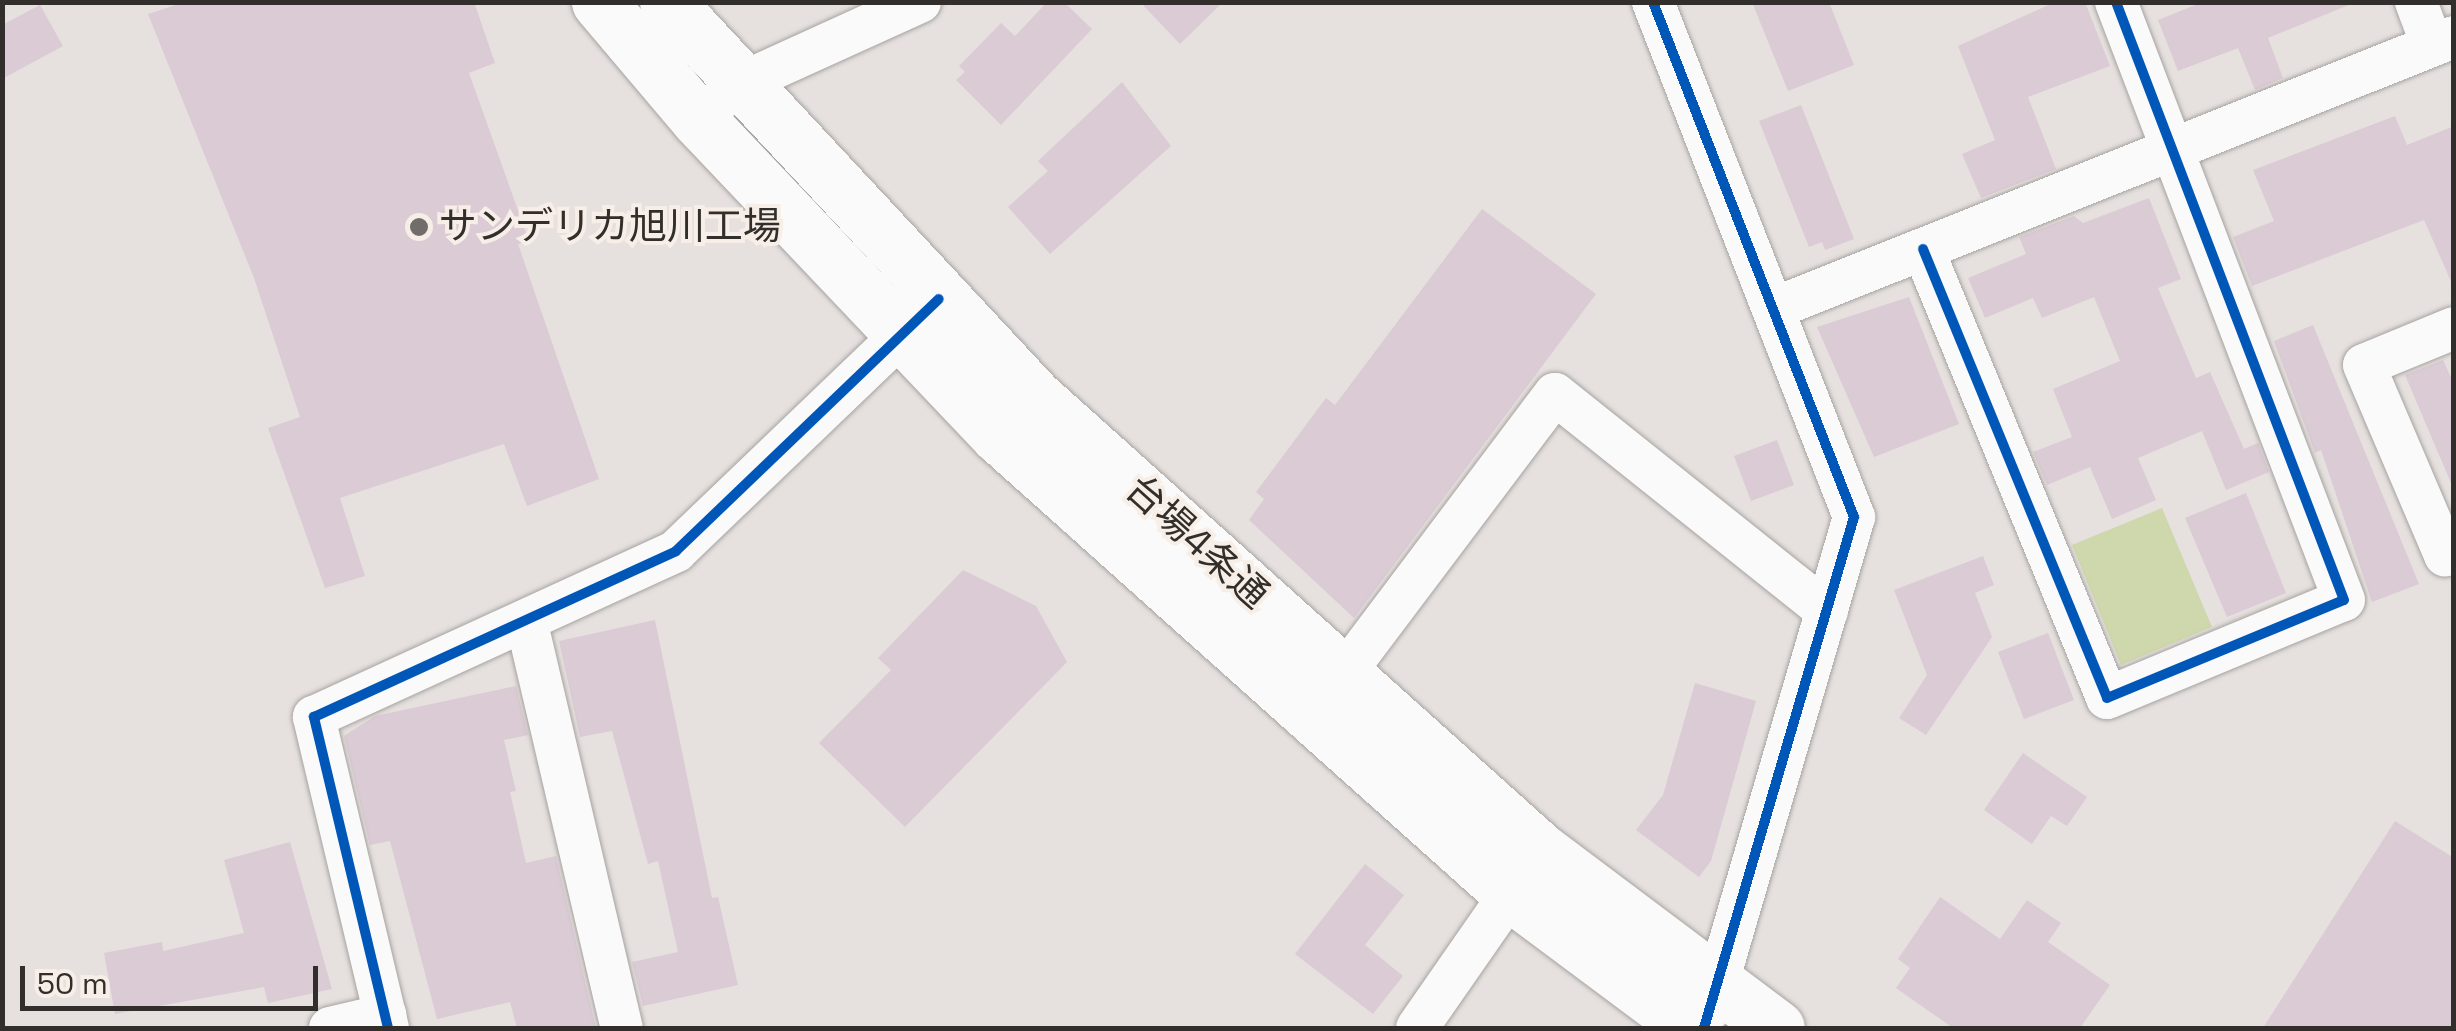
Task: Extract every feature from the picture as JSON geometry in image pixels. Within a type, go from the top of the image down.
[{"type":"highway","name":"台場4条通","points":[[599,2],[718,102],[940,300],[1328,695],[1511,894],[1704,1015],[1777,1028]]},
{"type":"highway","name":"台場4条通","points":[[667,2],[718,102],[900,335],[999,436],[1328,695],[1540,850],[1704,1015]]},
{"type":"street","points":[[718,102],[920,2]]},
{"type":"street","points":[[1653,2],[1854,517],[1704,1015]]},
{"type":"street","points":[[1923,249],[2106,698],[2344,600],[2116,2]]},
{"type":"street","points":[[1775,308],[2443,41],[2416,2]]},
{"type":"street","points":[[330,1028],[386,1022],[314,718],[527,624],[676,550],[940,300]]},
{"type":"street","points":[[2454,328],[2364,364],[2445,555],[2454,552]]},
{"type":"street","points":[[1328,695],[1555,394],[1827,612]]},
{"type":"street","points":[[527,624],[622,1028]]},
{"type":"street","points":[[1416,1028],[1540,850]]},
{"type":"green space","points":[[2162,508],[2212,627],[2121,665],[2072,545]]},
{"type":"building","name":"サンデリカ旭川工場","points":[[185,2],[474,2],[495,63],[469,73],[529,241],[518,244],[599,479],[527,506],[504,444],[340,498],[365,576],[325,588],[268,428],[300,417],[254,278],[148,14]]},
{"type":"building","points":[[1047,2],[1064,2],[1092,29],[1001,125],[956,80],[965,72],[959,66],[1001,23],[1015,36]]},
{"type":"building","points":[[1140,2],[1223,2],[1180,44]]},
{"type":"building","points":[[1752,2],[1829,2],[1854,65],[1788,91]]},
{"type":"building","points":[[2055,2],[2085,2],[2110,66],[2028,97],[2056,169],[1981,198],[1962,154],[1995,140],[1958,46]]},
{"type":"building","points":[[2203,2],[2351,4],[2268,38],[2283,78],[2255,90],[2238,48],[2178,71],[2158,20]]},
{"type":"building","points":[[40,5],[63,46],[2,79],[2,25]]},
{"type":"building","points":[[1122,82],[1171,146],[1050,254],[1008,207],[1048,171],[1038,161]]},
{"type":"building","points":[[1801,105],[1854,239],[1825,250],[1822,242],[1809,247],[1759,121]]},
{"type":"building","points":[[2395,116],[2407,145],[2454,126],[2454,288],[2424,220],[2252,286],[2233,237],[2274,221],[2253,170]]},
{"type":"building","points":[[2149,198],[2181,279],[2158,288],[2196,378],[2210,372],[2244,449],[2258,443],[2269,472],[2226,490],[2202,431],[2138,458],[2156,500],[2112,519],[2090,467],[2047,485],[2033,452],[2072,437],[2053,389],[2120,361],[2094,297],[2042,318],[2033,298],[1985,318],[1968,278],[2026,254],[2019,237],[2074,216],[2083,223]]},
{"type":"building","points":[[1482,209],[1596,294],[1354,618],[1249,520],[1264,499],[1256,492],[1326,398],[1335,405]]},
{"type":"building","points":[[1909,297],[1959,424],[1874,457],[1817,327]]},
{"type":"building","points":[[2313,325],[2419,584],[2372,602],[2321,450],[2315,453],[2274,341]]},
{"type":"building","points":[[2443,360],[2454,384],[2454,490],[2405,375]]},
{"type":"building","points":[[1777,440],[1794,485],[1751,501],[1734,456]]},
{"type":"building","points":[[2246,493],[2286,593],[2227,617],[2185,518]]},
{"type":"building","points":[[1983,556],[1994,585],[1975,593],[1992,637],[1926,735],[1899,718],[1927,675],[1894,590]]},
{"type":"building","points":[[963,570],[1036,606],[1067,662],[905,827],[819,743],[891,670],[878,658]]},
{"type":"building","points":[[655,620],[712,898],[718,897],[738,985],[643,1006],[632,962],[678,952],[658,861],[648,864],[612,731],[580,737],[559,641]]},
{"type":"building","points":[[2048,633],[2074,700],[2024,719],[1998,652]]},
{"type":"building","points":[[1695,683],[1756,701],[1711,861],[1699,877],[1636,830],[1663,795]]},
{"type":"building","points":[[516,686],[528,735],[504,740],[516,791],[510,792],[526,863],[556,856],[596,1028],[517,1028],[510,1002],[437,1019],[390,841],[370,845],[344,736],[375,716]]},
{"type":"building","points":[[2023,753],[2087,797],[2067,826],[2051,816],[2032,844],[1984,810]]},
{"type":"building","points":[[2395,821],[2454,858],[2454,1028],[2263,1028]]},
{"type":"building","points":[[290,842],[332,989],[268,1003],[264,987],[115,1014],[104,953],[162,942],[163,951],[244,933],[224,860]]},
{"type":"building","points":[[1365,864],[1404,895],[1365,945],[1403,976],[1373,1014],[1295,954]]},
{"type":"building","points":[[1940,897],[2000,939],[2027,900],[2061,923],[2048,942],[2110,985],[2080,1028],[1953,1028],[1896,988],[1910,968],[1898,959]]},
{"type":"cycle path","points":[[1653,2],[1854,517],[1704,1028]]},
{"type":"cycle path","points":[[1923,249],[2107,698],[2344,600],[2116,2]]},
{"type":"cycle path","points":[[388,1028],[314,717],[676,551],[939,299]]},
{"type":"place","name":"サンデリカ旭川工場","points":[[419,227]]}]
